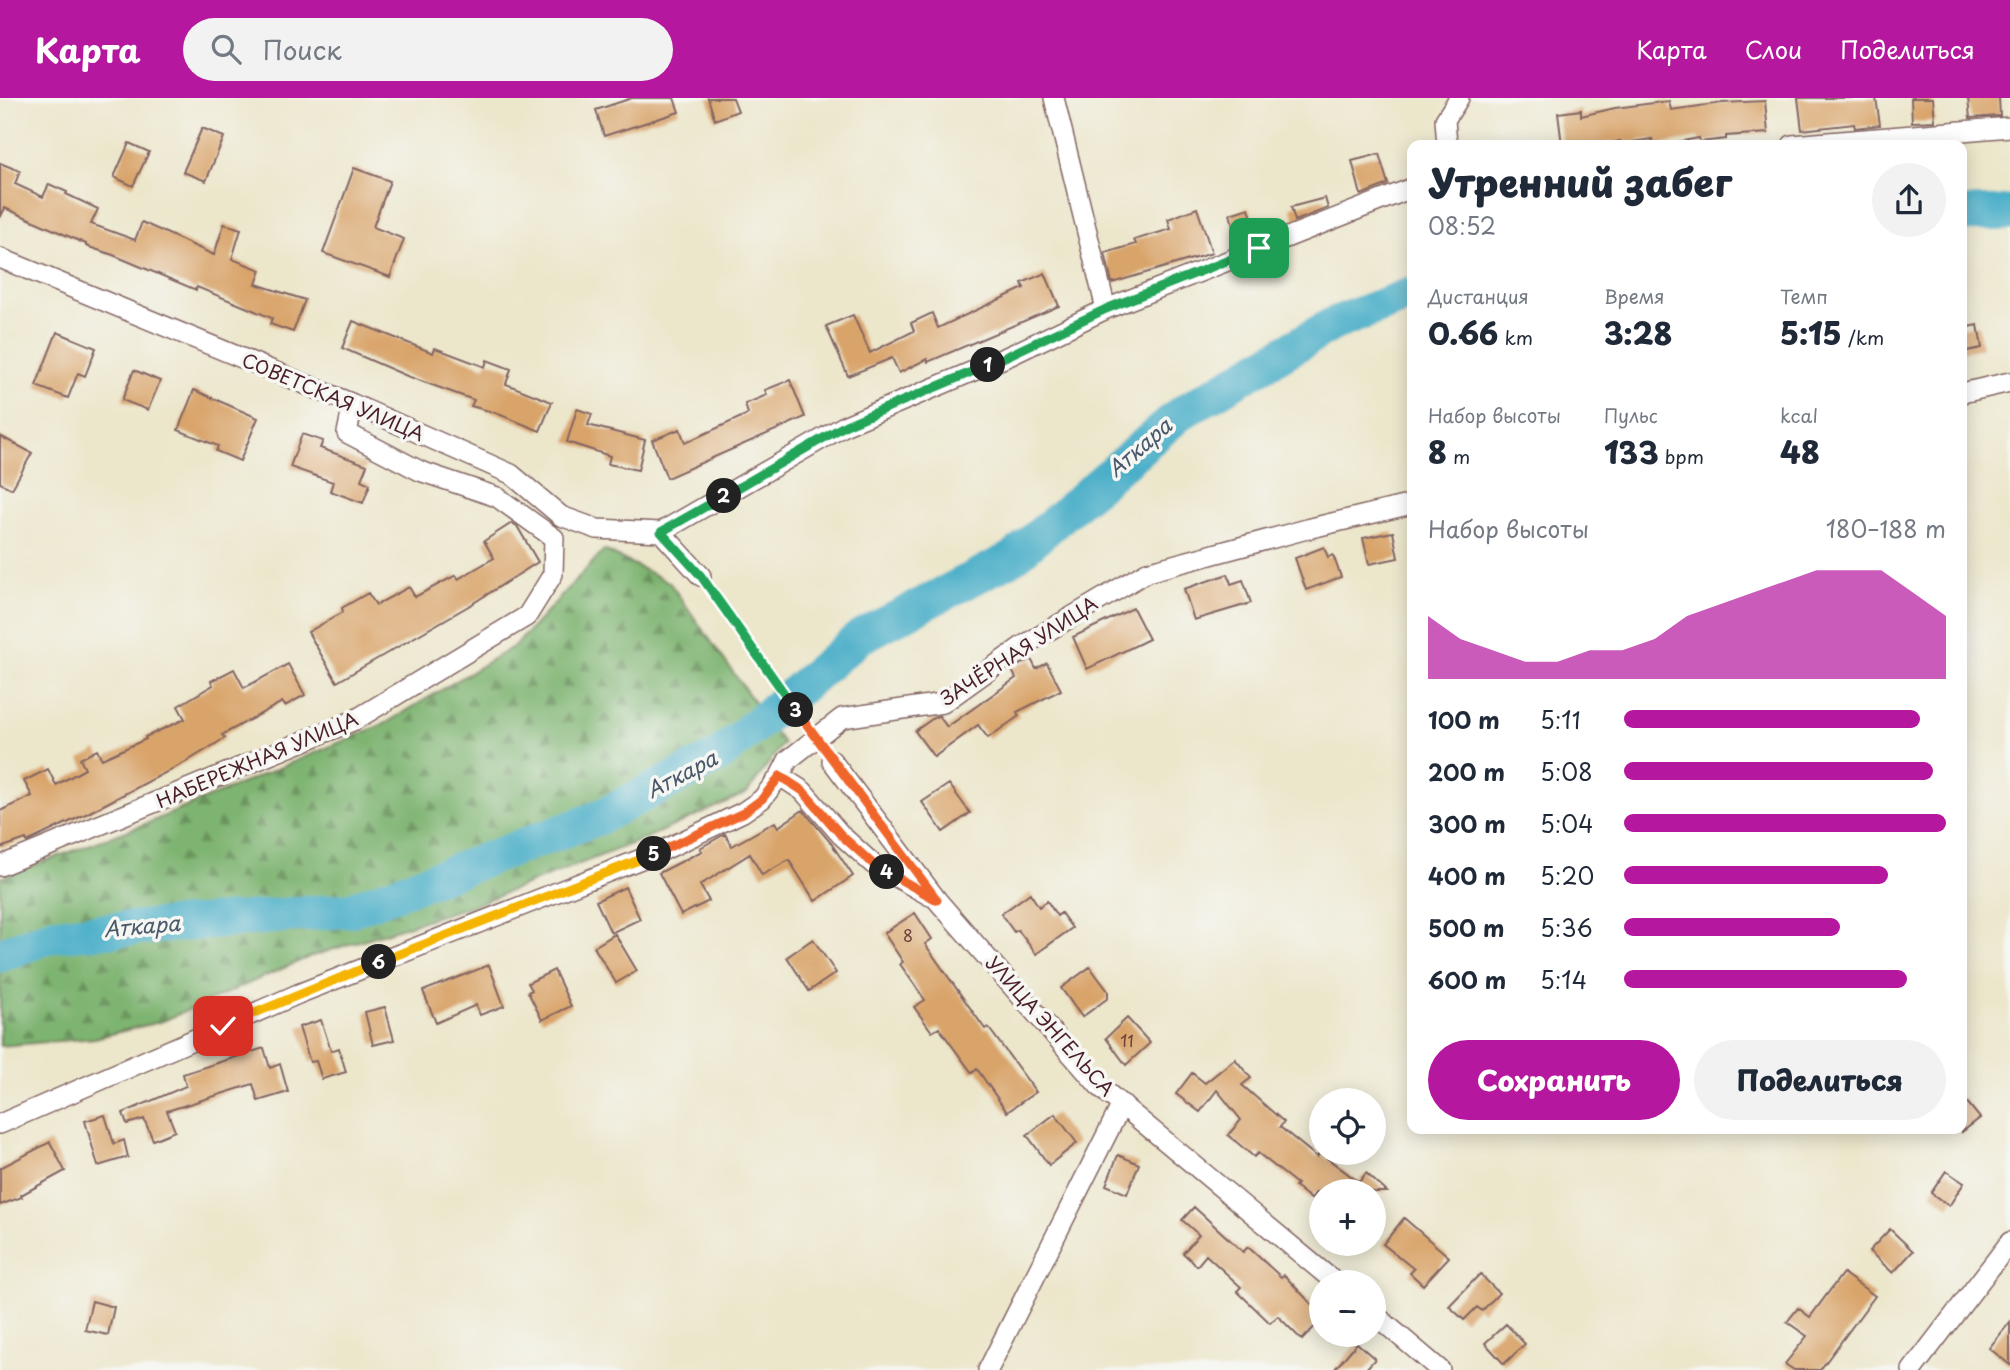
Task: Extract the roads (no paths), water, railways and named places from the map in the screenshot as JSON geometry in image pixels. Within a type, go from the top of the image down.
[{"type":"street","points":[[1054,98],[1106,309]]},
{"type":"street","points":[[1447,140],[1445,120],[1459,98]]},
{"type":"street","points":[[1853,140],[2010,127]]},
{"type":"street","points":[[701,576],[661,532],[846,425],[1011,355],[1106,309],[1407,190]]},
{"type":"street","name":"СОВЕТСКАЯ УЛИЦА","points":[[0,258],[353,404],[512,474],[562,516],[597,529],[661,532]]},
{"type":"street","points":[[1967,392],[2010,382]]},
{"type":"street","name":"НАБЕРЕЖНАЯ УЛИЦА","points":[[0,866],[355,720],[527,616],[553,574],[554,538],[497,497],[420,471],[348,433],[353,404]]},
{"type":"street","name":"ЗАЧЁРНАЯ УЛИЦА","points":[[0,1124],[298,994],[664,850],[743,813],[762,799],[780,776],[788,760],[842,718],[943,703],[1021,647],[1147,572],[1407,505]]},
{"type":"street","name":"УЛИЦА ЭНГЕЛЬСА","points":[[832,761],[937,900],[1099,1086],[1320,1270]]},
{"type":"street","points":[[780,776],[803,791],[841,835],[873,864],[937,900]]},
{"type":"street","points":[[988,1370],[1122,1104]]},
{"type":"street","points":[[1912,1370],[2010,1242]]},
{"type":"street","points":[[1386,1324],[1440,1370]]},
{"type":"waterway","name":"Аткара","points":[[1967,214],[2010,213]]},
{"type":"waterway","name":"Аткара","points":[[0,955],[53,935],[350,910],[598,818],[719,756],[860,637],[1014,557],[1181,413],[1333,324],[1407,296]]}]
